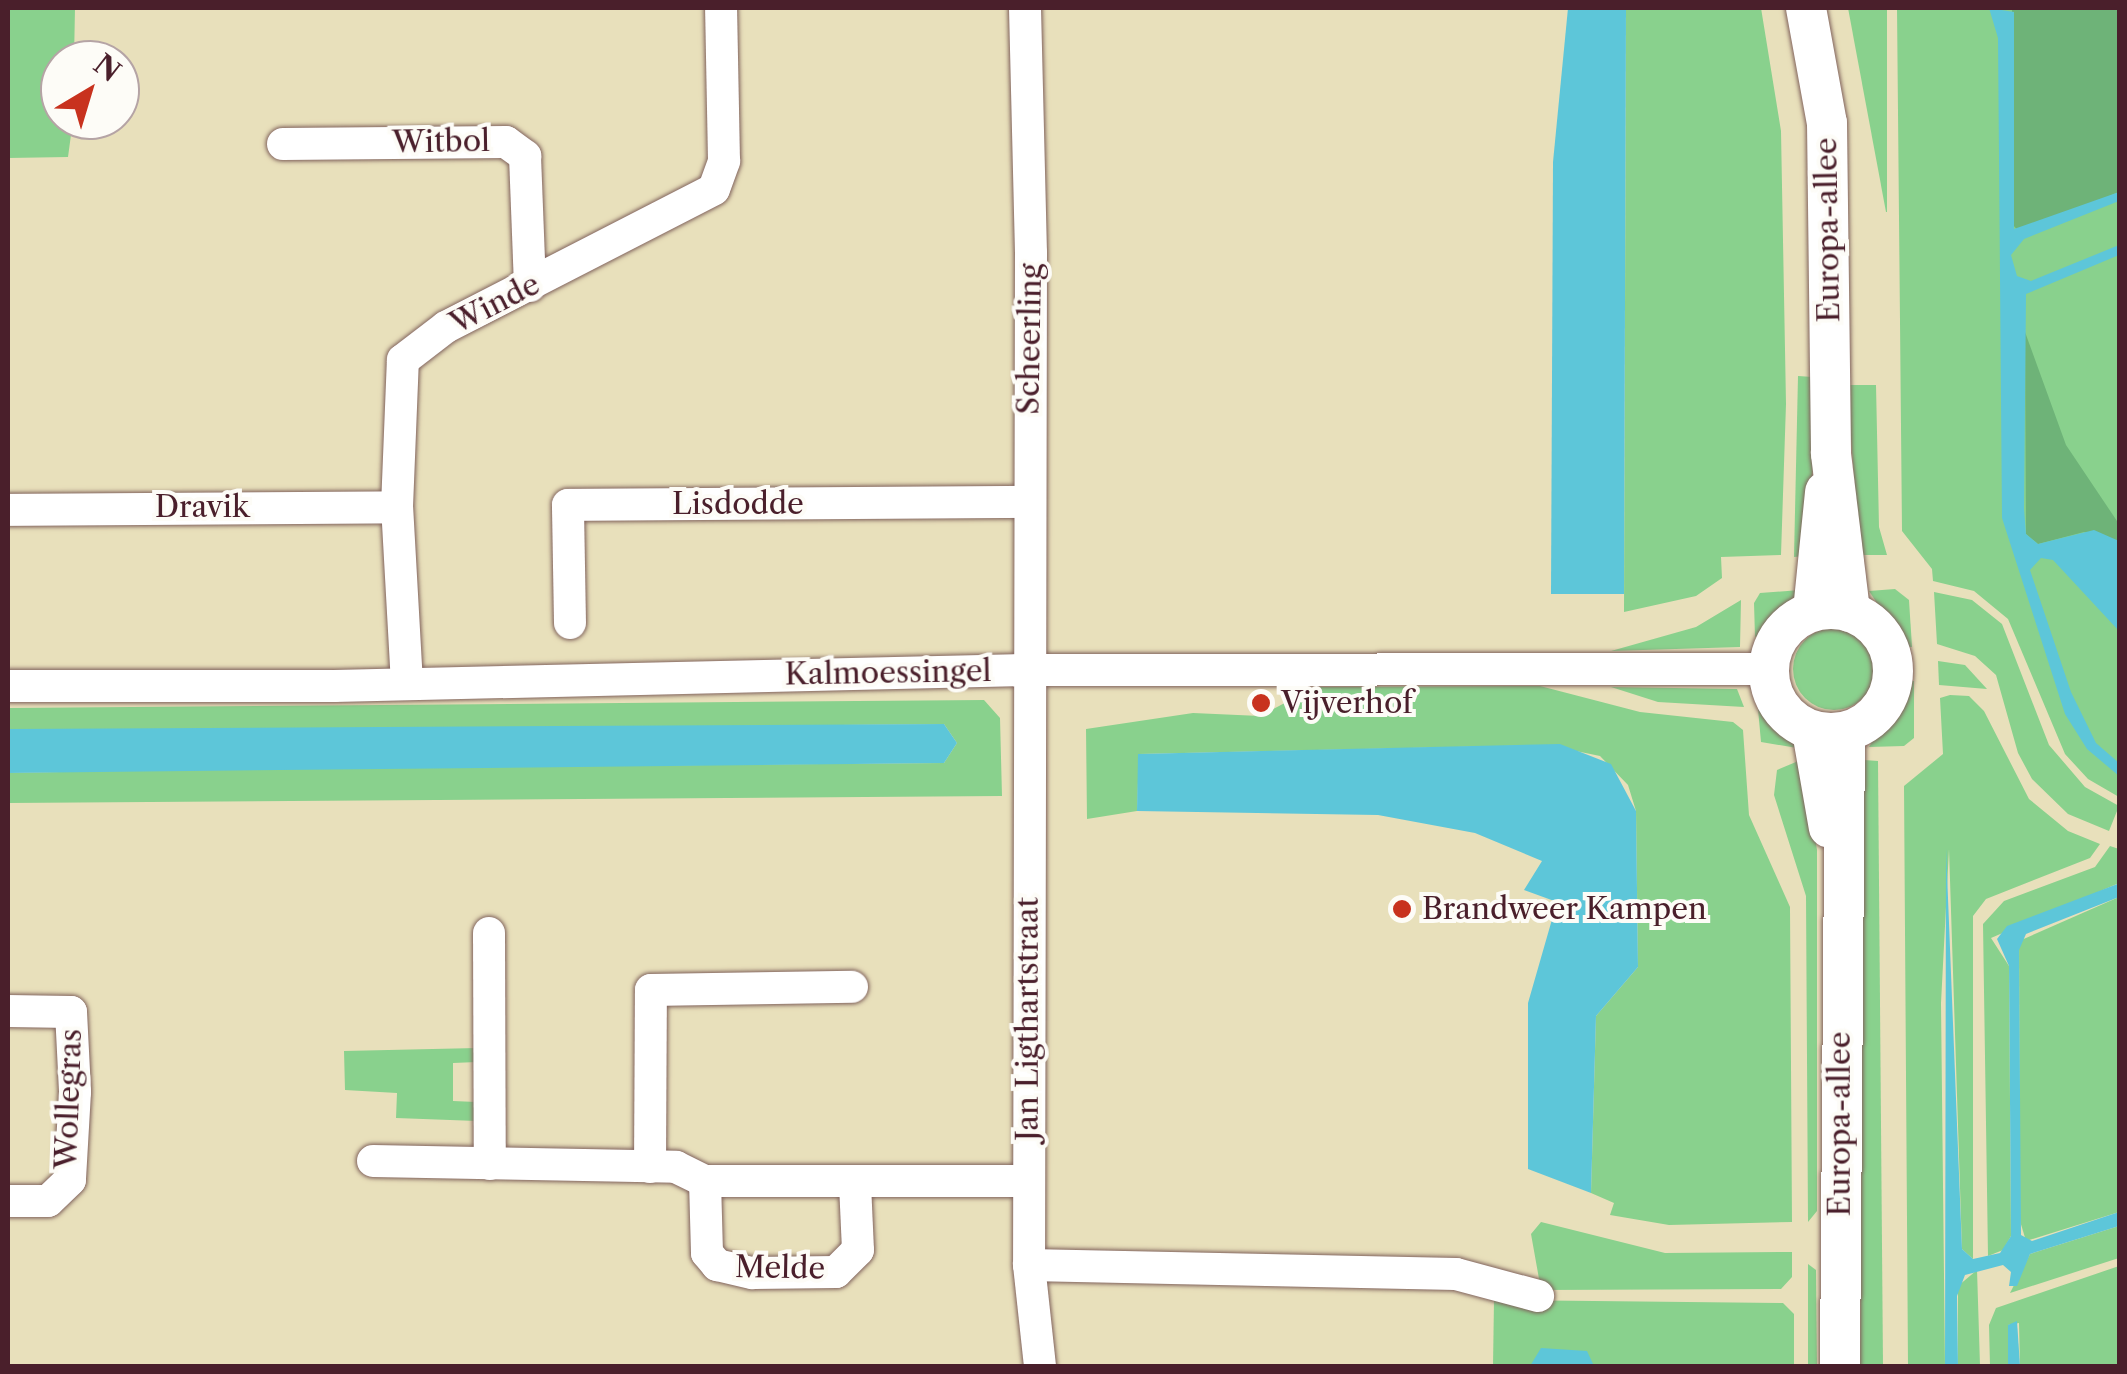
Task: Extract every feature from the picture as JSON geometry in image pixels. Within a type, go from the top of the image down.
[{"type":"main road","name":"Europa-allee","points":[[1806,8],[1828,123],[1831,612]]},
{"type":"main road","points":[[1831,612],[1874,625],[1889,648],[1894,674],[1887,700],[1870,721],[1828,732],[1790,718],[1774,698],[1769,669],[1773,647],[1789,625],[1831,612]]},
{"type":"main road","name":"Europa-allee","points":[[1828,732],[1840,881],[1840,1366]]},
{"type":"street","name":"Winde","points":[[407,684],[396,507],[403,360],[446,328],[714,189],[724,161],[720,8]]},
{"type":"street","name":"Scheerling","points":[[1025,8],[1031,253],[1026,670]]},
{"type":"street","name":"Witbol","points":[[283,144],[506,142],[525,156],[530,286]]},
{"type":"street","name":"Lisdodde","points":[[570,623],[568,506],[1027,502]]},
{"type":"street","name":"Dravik","points":[[8,510],[396,507]]},
{"type":"street","name":"Kalmoessingel","points":[[8,686],[407,684],[1026,670],[1769,669]]},
{"type":"street","name":"Jan Ligthartstraat","points":[[1026,670],[1029,1265],[1040,1366]]},
{"type":"street","points":[[489,933],[490,1164]]},
{"type":"street","points":[[650,1167],[651,990],[852,987]]},
{"type":"street","name":"Wollegras","points":[[8,1011],[71,1012],[76,1092],[70,1180],[48,1201],[8,1201]]},
{"type":"street","points":[[373,1160],[676,1168],[705,1181],[1029,1181]]},
{"type":"street","name":"Melde","points":[[705,1181],[707,1253],[717,1265],[752,1274],[836,1272],[858,1250],[856,1184]]},
{"type":"street","points":[[1029,1265],[1456,1274],[1538,1296]]},
{"type":"green space","points":[[8,8],[75,8],[74,40],[40,40],[40,140],[70,140],[68,157],[8,158]]},
{"type":"green space","points":[[1626,8],[1761,8],[1781,131],[1786,404],[1781,555],[1721,557],[1722,578],[1696,596],[1624,612]]},
{"type":"green space","points":[[1848,8],[1887,8],[1887,212],[1886,212]]},
{"type":"green space","points":[[1897,8],[2119,8],[2119,797],[2088,779],[2065,754],[2008,619],[1974,591],[1933,581],[1932,569],[1902,531]]},
{"type":"green space","points":[[2012,8],[2120,8],[2119,192],[2020,233],[2013,225]]},
{"type":"green space","points":[[2025,332],[2066,445],[2119,524],[2119,541],[2084,532],[2038,544],[2026,534]]},
{"type":"green space","points":[[1798,376],[1813,377],[1814,456],[1805,556],[1794,557]]},
{"type":"green space","points":[[1847,385],[1876,385],[1879,527],[1887,555],[1860,555]]},
{"type":"green space","points":[[1895,589],[1909,600],[1912,647],[1906,647],[1869,591]]},
{"type":"green space","points":[[1800,590],[1764,634],[1755,637],[1754,603],[1760,593]]},
{"type":"green space","points":[[1934,592],[1972,600],[2002,624],[2049,745],[2085,787],[2119,806],[2109,831],[2068,814],[2032,779],[2018,753],[1996,675],[1975,656],[1937,644]]},
{"type":"green space","points":[[1741,600],[1740,647],[1611,651],[1696,627]]},
{"type":"green space","points":[[1834,628],[1850,631],[1863,640],[1872,653],[1872,685],[1863,698],[1850,707],[1834,710],[1818,707],[1805,698],[1796,685],[1793,669],[1796,653],[1805,640],[1818,631]]},
{"type":"green space","points":[[1938,661],[1965,665],[1987,689],[1939,685]]},
{"type":"green space","points":[[1908,681],[1914,681],[1914,738],[1904,746],[1869,747]]},
{"type":"green space","points":[[1540,686],[1640,712],[1733,722],[1743,730],[1749,815],[1790,907],[1792,1222],[1669,1225],[1610,1215],[1614,1203],[1591,1193],[1596,1016],[1638,967],[1636,811],[1628,785],[1600,756],[1547,745],[1139,754],[1137,811],[1087,819],[1086,729],[1193,713],[1260,716],[1315,687]]},
{"type":"green space","points":[[1611,687],[1737,689],[1744,707],[1658,702]]},
{"type":"green space","points":[[1969,696],[1984,711],[2029,799],[2068,831],[2100,844],[2090,858],[1986,899],[1973,916],[1973,1259],[1962,1249],[1949,849],[1941,1003],[1945,1366],[1908,1366],[1904,786],[1943,754],[1940,698]]},
{"type":"green space","points":[[1757,698],[1791,731],[1797,748],[1761,742]]},
{"type":"green space","points":[[984,700],[1000,718],[1002,796],[8,803],[8,773],[328,767],[329,731],[8,729],[8,708]],"holes":[[[944,724],[957,743],[944,763],[346,768],[348,730]]]},
{"type":"green space","points":[[1803,759],[1817,850],[1817,1211],[1808,1222],[1806,896],[1774,795],[1777,770]]},
{"type":"green space","points":[[1864,760],[1878,761],[1883,1366],[1860,1366]]},
{"type":"green space","points":[[2110,846],[2119,849],[2119,883],[1991,938],[2009,966],[2011,1236],[2003,1250],[1988,1256],[1983,924],[2004,901],[2095,867]]},
{"type":"green space","points":[[2119,897],[2119,1212],[2026,1241],[2020,1221],[2019,941]]},
{"type":"green space","points":[[477,1048],[477,1062],[453,1063],[453,1101],[476,1102],[477,1121],[396,1118],[397,1093],[345,1090],[344,1051]]},
{"type":"green space","points":[[1541,1222],[1665,1253],[1792,1252],[1792,1277],[1781,1289],[1541,1290],[1531,1234]]},
{"type":"green space","points":[[2119,1226],[2119,1258],[2010,1293],[2030,1254]]},
{"type":"green space","points":[[1808,1264],[1816,1270],[1817,1366],[1808,1366]]},
{"type":"green space","points":[[2119,1266],[2119,1366],[2020,1366],[2019,1323],[2008,1325],[2008,1366],[1990,1366],[1989,1325],[1996,1308]]},
{"type":"green space","points":[[1977,1270],[1980,1366],[1958,1366],[1958,1286]]},
{"type":"green space","points":[[1494,1300],[1783,1303],[1794,1314],[1794,1366],[1493,1366]]},
{"type":"water","points":[[1568,8],[1626,8],[1624,594],[1551,594],[1553,162]]},
{"type":"water","points":[[1989,8],[2014,12],[2014,229],[2119,192],[2119,201],[2024,239],[2011,255],[2017,276],[2031,281],[2119,245],[2119,255],[2026,294],[2024,509],[2026,534],[2038,544],[2094,530],[2119,541],[2119,631],[2053,560],[2041,558],[2030,570],[2071,692],[2096,743],[2119,763],[2119,776],[2087,749],[2065,714],[2002,518],[1998,38]]},
{"type":"water","points":[[944,724],[957,743],[944,763],[8,773],[8,729]]},
{"type":"water","points":[[1560,744],[1611,764],[1636,811],[1638,967],[1596,1016],[1591,1193],[1528,1169],[1528,1003],[1557,902],[1524,890],[1542,861],[1475,833],[1378,815],[1137,811],[1138,754]]},
{"type":"water","points":[[1946,848],[1962,1249],[1973,1259],[2000,1253],[2011,1236],[2009,966],[1997,939],[2007,926],[2120,883],[2119,897],[2026,934],[2019,950],[2021,1235],[2032,1241],[2119,1212],[2119,1226],[2030,1254],[2017,1286],[2009,1286],[2011,1272],[2003,1265],[1965,1275],[1957,1296],[1958,1366],[1945,1366]]},
{"type":"water","points":[[2017,1321],[2020,1366],[2008,1366],[2008,1325]]},
{"type":"water","points":[[1541,1348],[1587,1351],[1594,1366],[1530,1366]]},
{"type":"place","name":"Vijverhof","points":[[1261,703]]},
{"type":"place","name":"Brandweer Kampen","points":[[1402,909]]}]
